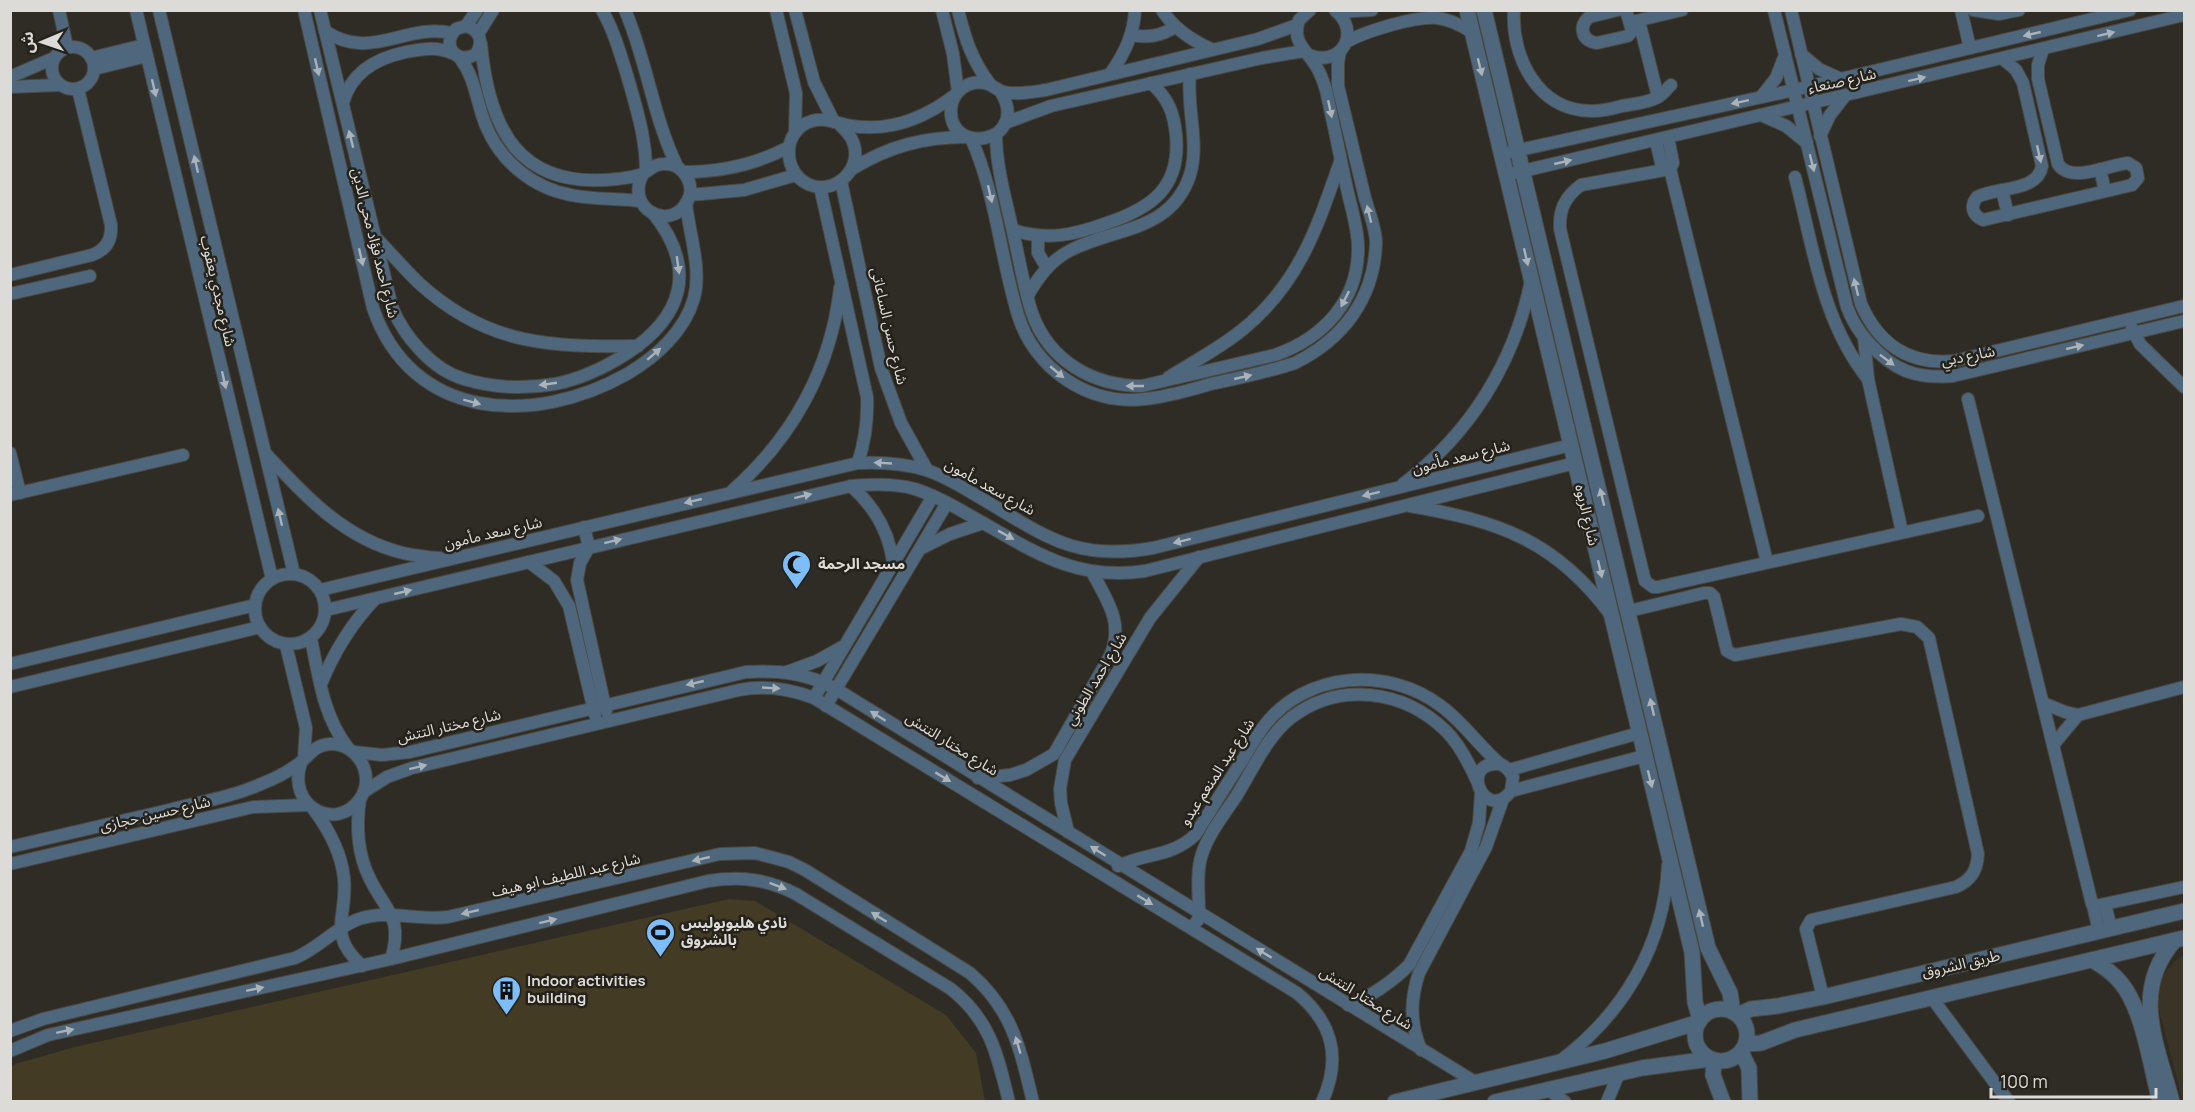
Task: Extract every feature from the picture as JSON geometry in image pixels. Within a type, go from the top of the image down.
[{"type":"street","points":[[59,10],[68,47]]},
{"type":"street","name":"شارع مجدي يعقوب","points":[[136,10],[272,579]]},
{"type":"street","name":"شارع مجدي يعقوب","points":[[159,10],[294,574]]},
{"type":"street","name":"شارع احمد فؤاد محى الدين","points":[[304,10],[378,323],[395,353],[405,364],[424,381],[447,394],[477,404],[509,407],[546,404],[579,396],[610,383],[652,357],[681,326],[690,312],[697,280],[688,199]]},
{"type":"street","name":"شارع احمد فؤاد محى الدين","points":[[320,10],[396,317],[418,349],[438,365],[462,379],[493,386],[524,387],[565,381],[585,375],[614,362],[639,345],[668,317],[679,287],[676,256],[667,233],[653,213]]},
{"type":"street","points":[[477,10],[466,26],[452,33],[449,43],[472,78],[485,124],[494,142],[506,158],[531,180],[554,191],[573,196],[640,201],[659,216],[671,215],[677,213],[688,199],[690,183],[665,139],[633,29],[625,10]]},
{"type":"street","points":[[327,109],[343,105],[350,85],[359,73],[386,56],[427,48],[466,58],[476,54],[493,10]]},
{"type":"street","points":[[602,10],[615,35],[645,140],[645,172],[638,187],[640,201]]},
{"type":"street","points":[[776,10],[796,93],[795,133],[789,147],[789,157],[796,175],[803,181],[820,187],[831,186],[841,181],[852,169],[907,143],[937,138],[984,139],[996,134],[1005,123],[1008,112],[1006,102],[1001,92],[990,84],[978,67],[968,48],[958,10]]},
{"type":"street","points":[[795,10],[814,81],[837,123],[849,133],[855,144],[856,157],[852,169]]},
{"type":"street","points":[[942,10],[953,54],[957,93],[951,110],[952,119],[955,126],[969,138],[986,180],[1018,315],[1034,348],[1058,374],[1089,392],[1125,400],[1296,348],[1314,337],[1330,322],[1343,304],[1352,285],[1358,246],[1341,160],[1322,77],[1297,39],[1299,19]]},
{"type":"street","points":[[1110,74],[1123,56],[1131,35],[1135,10]]},
{"type":"street","points":[[1162,10],[1175,27],[1192,40],[1211,49]]},
{"type":"street","points":[[1001,92],[1038,91],[1271,35],[1310,10]]},
{"type":"street","points":[[1336,11],[1372,10]]},
{"type":"street","name":"شارع الربوه","points":[[1467,10],[1692,952],[1695,1002],[1699,1021]]},
{"type":"street","name":"شارع الربوه","points":[[1484,10],[1708,948],[1730,993],[1735,1013]]},
{"type":"street","points":[[1514,10],[1515,35],[1521,61],[1535,84],[1559,104],[1574,109],[1604,111],[1658,97],[1671,85]]},
{"type":"street","points":[[1618,10],[1589,16],[1582,28],[1585,37],[1597,44],[1628,36],[1632,31],[1632,18]]},
{"type":"street","name":"شارع دبي","points":[[1774,10],[1847,307],[1856,327],[1883,359],[1899,369],[1916,375],[1935,377],[1973,371],[2184,321]]},
{"type":"street","name":"شارع دبي","points":[[1791,10],[1858,295],[1869,320],[1895,349],[1909,356],[1939,362],[2130,321],[2184,306]]},
{"type":"street","points":[[1961,10],[1970,48]]},
{"type":"street","points":[[1973,10],[1999,14],[2019,10]]},
{"type":"street","name":"شارع صنعاء","points":[[1501,154],[1794,90],[2130,10]]},
{"type":"street","points":[[996,134],[999,167],[1032,312],[1046,340],[1068,363],[1103,382],[1159,390],[1280,368],[1315,353],[1341,331],[1360,303],[1368,282],[1376,242],[1338,86],[1338,63],[1347,25],[1336,11]]},
{"type":"street","points":[[1632,18],[1680,11]]},
{"type":"street","points":[[1005,123],[1043,108],[1278,54],[1306,53],[1325,58],[1377,28],[1438,14],[1472,32]]},
{"type":"street","name":"شارع صنعاء","points":[[1506,175],[2184,15]]},
{"type":"street","points":[[1632,18],[1658,97]]},
{"type":"street","points":[[466,26],[471,28],[480,39],[486,83],[496,118],[504,134],[515,148],[538,168],[558,177],[575,180],[609,180],[645,172],[660,164],[680,169],[728,170],[749,165],[789,147]]},
{"type":"street","points":[[1131,35],[1150,37],[1175,27]]},
{"type":"street","points":[[615,35],[633,29]]},
{"type":"street","points":[[325,31],[341,41],[360,45],[426,32],[452,33]]},
{"type":"street","points":[[10,87],[59,85],[78,89],[89,82],[93,64],[84,50],[68,47],[57,53],[52,72],[59,85]]},
{"type":"street","points":[[2003,59],[2020,77],[2042,166],[2039,176],[2031,183],[1977,197],[1972,208],[1974,213],[1983,220],[2132,185],[2136,182],[2138,173],[2136,168],[2128,163],[2075,174],[2065,172],[2061,168],[2037,74],[2043,49]]},
{"type":"street","points":[[93,64],[145,50]]},
{"type":"street","points":[[1957,51],[1961,68]]},
{"type":"street","points":[[1801,54],[1819,69],[1841,79]]},
{"type":"street","points":[[1761,97],[1776,78],[1785,55]]},
{"type":"street","points":[[10,77],[54,58]]},
{"type":"street","points":[[1028,295],[1047,268],[1058,258],[1077,247],[1139,227],[1156,218],[1171,206],[1182,192],[1190,174],[1194,156],[1188,99],[1190,74]]},
{"type":"street","points":[[2020,77],[2037,74]]},
{"type":"street","points":[[795,133],[803,125],[824,119],[870,127],[901,123],[921,117],[972,83],[990,84]]},
{"type":"street","points":[[1013,230],[1052,237],[1078,233],[1131,215],[1145,208],[1158,197],[1174,169],[1178,153],[1174,116],[1169,103],[1162,92],[1151,83]]},
{"type":"street","points":[[10,275],[92,255],[100,252],[110,240],[111,225],[78,89]]},
{"type":"street","points":[[1820,136],[1830,115],[1844,97]]},
{"type":"street","points":[[1761,115],[1786,126],[1807,143]]},
{"type":"street","points":[[2032,124],[2048,120]]},
{"type":"street","points":[[1662,139],[1661,163],[1664,168],[1670,169]]},
{"type":"street","points":[[1159,390],[1240,332],[1276,299],[1303,258],[1341,160]]},
{"type":"street","points":[[531,180],[538,168]]},
{"type":"street","points":[[1670,169],[1581,185],[1570,192],[1559,216],[1560,229],[1642,577],[1648,585],[1658,587],[1978,516]]},
{"type":"street","points":[[1670,169],[1767,562]]},
{"type":"street","points":[[2100,169],[2105,191]]},
{"type":"street","points":[[688,199],[744,190],[796,175]]},
{"type":"street","points":[[1795,177],[1830,314],[1849,353],[1868,379]]},
{"type":"street","name":"شارع حسن الساعاتى","points":[[841,181],[881,368],[901,423],[927,470]]},
{"type":"street","points":[[179,192],[201,186]]},
{"type":"street","points":[[820,187],[867,397],[868,419],[858,463]]},
{"type":"street","points":[[2002,190],[2008,215]]},
{"type":"street","points":[[375,236],[420,284],[447,305],[476,322],[507,335],[541,343],[574,346],[639,345]]},
{"type":"street","points":[[1038,236],[1038,253],[1047,268]]},
{"type":"street","points":[[1358,246],[1376,242]]},
{"type":"street","points":[[10,294],[90,276]]},
{"type":"street","points":[[730,492],[763,462],[807,397],[828,345],[841,278]]},
{"type":"street","points":[[1398,488],[1446,446],[1485,397],[1514,340],[1531,279]]},
{"type":"street","points":[[378,323],[396,317]]},
{"type":"street","points":[[2130,321],[2133,334],[2140,344],[2184,387]]},
{"type":"street","points":[[1864,337],[1868,379],[1902,532]]},
{"type":"street","points":[[1970,357],[1973,371]]},
{"type":"street","points":[[1968,399],[2053,745],[2105,930]]},
{"type":"street","name":"شارع سعد مأمون","points":[[320,590],[858,463],[881,462],[927,470],[948,479],[1057,542],[1100,553],[1127,553],[1571,445]]},
{"type":"street","points":[[10,453],[15,494],[183,455]]},
{"type":"street","points":[[265,453],[307,497],[351,532],[403,553],[447,560]]},
{"type":"street","points":[[326,610],[850,486],[893,485],[914,489],[959,509],[1049,559],[1092,572],[1127,573],[1200,557],[1575,463]]},
{"type":"street","points":[[850,486],[868,503],[882,523],[890,543],[893,563]]},
{"type":"street","points":[[959,509],[969,491]]},
{"type":"street","points":[[814,698],[933,496]]},
{"type":"street","points":[[826,705],[947,503]]},
{"type":"street","points":[[1406,505],[1483,521],[1526,539],[1550,554],[1572,572],[1590,589],[1611,616]]},
{"type":"street","points":[[919,550],[950,534],[983,523]]},
{"type":"street","points":[[584,527],[589,547],[578,572],[579,594],[599,706]]},
{"type":"street","name":"شارع احمد الطوني","points":[[1068,832],[1061,803],[1065,760],[1150,618],[1200,557]]},
{"type":"street","points":[[530,562],[546,573],[565,597],[603,722]]},
{"type":"street","name":"شارع احمد الطوني","points":[[978,778],[1010,775],[1026,770],[1054,754],[1101,672],[1115,645],[1116,621],[1092,572]]},
{"type":"street","points":[[294,574],[304,576],[313,582],[323,596],[326,610],[324,621],[311,639],[286,645],[271,639],[260,627],[255,605],[258,595],[272,579],[294,574]]},
{"type":"street","points":[[1629,611],[1704,593],[1710,594],[1714,597],[1727,651],[1735,655],[1901,624],[1917,627],[1929,638],[1978,854],[1977,865],[1973,875],[1956,887],[1811,920],[1806,928],[1823,997]]},
{"type":"street","points":[[565,597],[579,594]]},
{"type":"street","points":[[321,686],[343,639],[375,598]]},
{"type":"street","points":[[10,664],[255,605]]},
{"type":"street","points":[[10,687],[260,627]]},
{"type":"street","points":[[311,639],[331,723],[361,760],[365,769],[357,831],[363,862],[369,877],[392,914],[396,932],[391,959]]},
{"type":"street","points":[[785,672],[817,661],[845,644]]},
{"type":"street","points":[[286,645],[306,728],[302,760],[297,772],[298,790],[334,842],[344,880],[340,929],[344,945],[362,966]]},
{"type":"street","points":[[1623,666],[1641,663]]},
{"type":"street","name":"شارع مختار التتش","points":[[351,750],[396,754],[746,672],[785,672],[823,682],[1475,1082]]},
{"type":"street","points":[[1101,672],[1113,679]]},
{"type":"street","name":"شارع عبد المنعم عبدو","points":[[1120,865],[1175,850],[1186,843],[1195,835],[1264,725],[1282,708],[1303,694],[1325,684],[1350,679],[1374,679],[1399,684],[1422,693],[1443,706],[1504,767]]},
{"type":"street","points":[[311,807],[330,814],[339,813],[355,805],[362,795],[400,772],[446,760],[754,687],[784,689],[814,698],[826,705],[1286,986],[1311,1005],[1323,1021],[1330,1038],[1333,1057],[1332,1076],[1322,1101]]},
{"type":"street","points":[[2043,703],[2078,715],[2184,687]]},
{"type":"street","name":"شارع عبد المنعم عبدو","points":[[1191,928],[1198,920],[1200,865],[1207,843],[1272,738],[1291,718],[1309,706],[1329,699],[1360,694],[1392,698],[1412,706],[1430,717],[1446,732],[1464,755],[1479,787]]},
{"type":"street","points":[[2053,745],[2078,715]]},
{"type":"street","points":[[1348,1005],[1375,993],[1398,976],[1408,965],[1471,851],[1479,823],[1479,787],[1482,770],[1487,766],[1504,767],[1639,733]]},
{"type":"street","points":[[302,760],[311,750],[330,744],[351,750]]},
{"type":"street","points":[[442,744],[446,760]]},
{"type":"street","points":[[1479,787],[1491,800],[1644,756]]},
{"type":"street","name":"شارع حسين حجازى","points":[[10,848],[232,795],[267,782],[302,760]]},
{"type":"street","points":[[1421,1050],[1412,1020],[1414,988],[1419,973],[1486,847],[1513,777],[1504,767]]},
{"type":"street","name":"شارع حسين حجازى","points":[[10,864],[244,809],[271,805],[311,807]]},
{"type":"street","points":[[1019,823],[1028,808]]},
{"type":"street","name":"شارع عبد اللطيف ابو هيف","points":[[10,1030],[43,1019],[295,958],[319,946],[340,929],[370,916],[392,914],[418,918],[448,917],[720,854],[755,853],[805,870],[970,973],[984,985],[996,999],[1014,1031],[1033,1101]]},
{"type":"street","points":[[1557,1063],[1595,1032],[1626,994],[1639,973],[1659,919],[1667,879],[1668,855]]},
{"type":"street","points":[[1111,879],[1120,865]]},
{"type":"street","points":[[10,1051],[48,1035],[362,966],[708,881],[738,878],[768,882],[796,894],[951,989],[963,999],[983,1023],[991,1037],[1009,1101]]},
{"type":"street","points":[[2099,905],[2184,887]]},
{"type":"street","name":"طريق الشروق","points":[[1735,1013],[1823,997],[2184,911]]},
{"type":"street","points":[[2172,1101],[2149,1011],[2154,972],[2162,954],[2180,939]]},
{"type":"street","name":"طريق الشروق","points":[[1744,1048],[1795,1030],[2180,939]]},
{"type":"street","points":[[1692,952],[1708,948]]},
{"type":"street","points":[[2092,960],[2108,969],[2132,998],[2160,1101]]},
{"type":"street","points":[[1286,986],[1296,972]]},
{"type":"street","points":[[1932,998],[2009,1101]]},
{"type":"street","points":[[1723,1101],[1713,1075],[1712,1059],[1696,1043],[1696,1029],[1699,1021],[1705,1014],[1719,1009],[1735,1013],[1746,1028],[1744,1048],[1749,1068],[1750,1101]]},
{"type":"street","points":[[1395,1101],[1605,1051],[1699,1021]]},
{"type":"street","points":[[1495,1101],[1618,1073],[1712,1059],[1729,1060],[1744,1048]]},
{"type":"street","points":[[1607,1101],[1618,1073]]},
{"type":"street","points":[[1547,1089],[1555,1092],[1565,1101]]},
{"type":"shaded area","name":"نادي هليوبوليس بالشروق","points":[[729,899],[755,901],[946,1015],[976,1053],[985,1101],[11,1101],[11,1068],[15,1064],[75,1047]]},
{"type":"shaded area","points":[[2184,955],[2184,1102],[2160,1014],[2158,996],[2165,973],[2175,961]]},
{"type":"place","name":"مسجد الرحمة","points":[[797,590]]},
{"type":"place","name":"نادي هليوبوليس بالشروق","points":[[660,958]]},
{"type":"place","name":"Indoor activities building","points":[[506,1016]]}]
